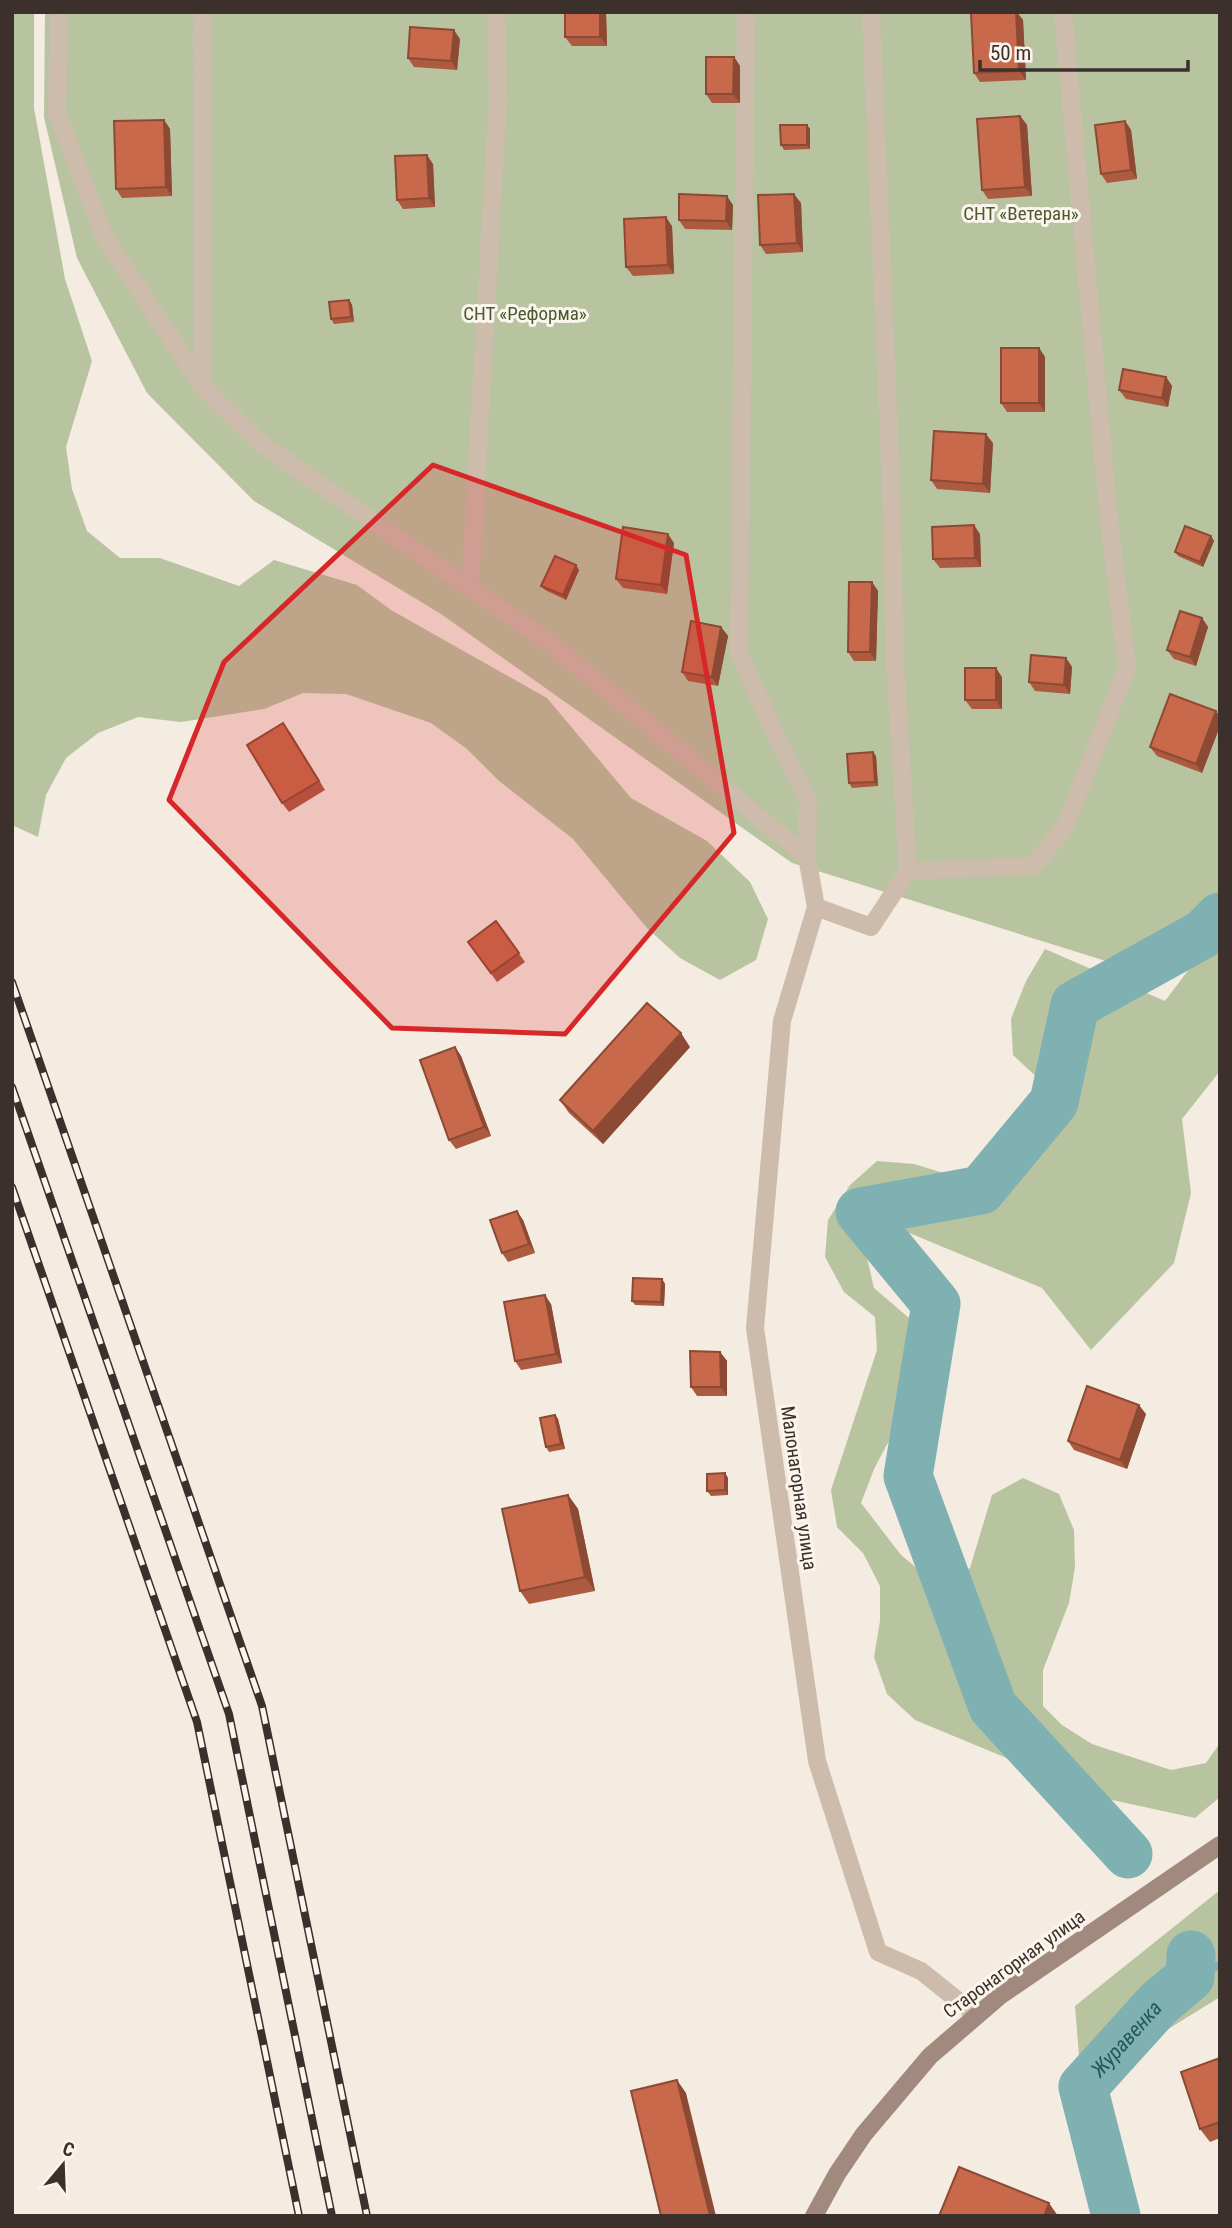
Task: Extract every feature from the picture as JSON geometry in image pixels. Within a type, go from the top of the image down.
[{"type":"main road","name":"Старонагорная улица","points":[[814,2216],[837,2174],[864,2134],[894,2095],[930,2056],[1001,1995],[1220,1844]]},
{"type":"street","points":[[59,12],[57,113],[100,226],[105,238],[203,387],[260,443],[551,644],[807,857]]},
{"type":"street","points":[[202,12],[203,387]]},
{"type":"street","points":[[470,588],[498,98],[496,12]]},
{"type":"street","points":[[746,12],[739,652],[808,800],[807,857],[816,907],[870,927],[908,871],[895,662],[891,482],[871,12]]},
{"type":"street","points":[[908,871],[1033,866],[1064,829],[1127,668],[1108,510],[1063,12]]},
{"type":"street","name":"Малонагорная улица","points":[[816,907],[782,1021],[755,1328],[817,1761],[878,1952],[921,1971],[976,2015]]},
{"type":"highlighted area","points":[[433,465],[686,555],[734,833],[565,1034],[392,1028],[169,800],[224,662]]},
{"type":"green space","points":[[12,12],[34,12],[34,108],[65,279],[92,361],[66,447],[72,489],[87,531],[120,558],[160,558],[239,586],[274,560],[357,585],[391,610],[547,698],[631,798],[707,841],[750,882],[768,919],[756,960],[720,980],[680,958],[647,928],[573,839],[499,781],[467,749],[431,723],[346,694],[303,693],[264,709],[181,722],[138,717],[98,733],[66,758],[46,795],[38,837],[12,825]]},
{"type":"green space","points":[[45,12],[1220,12],[1220,910],[1167,980],[792,863],[441,614],[254,501],[147,393],[77,258],[44,117]]},
{"type":"green space","points":[[1220,928],[1220,1071],[1182,1119],[1191,1193],[1174,1263],[1091,1350],[1042,1288],[902,1230],[863,1241],[874,1288],[916,1324],[903,1401],[892,1435],[874,1469],[861,1503],[901,1555],[937,1585],[970,1568],[992,1495],[1023,1478],[1059,1494],[1074,1530],[1075,1567],[1069,1603],[1043,1670],[1043,1706],[1062,1725],[1092,1744],[1171,1770],[1206,1763],[1220,1743],[1220,1797],[1195,1818],[1103,1798],[915,1720],[887,1694],[874,1657],[880,1621],[880,1586],[863,1553],[837,1527],[831,1490],[877,1350],[875,1317],[844,1292],[825,1257],[828,1220],[850,1185],[877,1161],[914,1164],[950,1175],[988,1168],[1022,1152],[1046,1120],[1042,1082],[1013,1055],[1011,1019],[1026,981],[1045,949],[1165,1001]]},
{"type":"green space","points":[[1220,1890],[1220,1997],[1131,2052],[1079,2055],[1075,2006]]},
{"type":"building","points":[[565,12],[600,12],[600,37],[565,37]]},
{"type":"building","points":[[1016,12],[1019,71],[974,73],[971,13]]},
{"type":"building","points":[[410,27],[454,30],[451,61],[408,58]]},
{"type":"building","points":[[706,57],[734,57],[733,94],[706,94]]},
{"type":"building","points":[[1020,116],[1025,187],[982,190],[977,119]]},
{"type":"building","points":[[164,120],[166,187],[116,189],[114,121]]},
{"type":"building","points":[[1125,121],[1131,170],[1101,174],[1095,125]]},
{"type":"building","points":[[780,125],[807,125],[807,145],[781,145]]},
{"type":"building","points":[[427,155],[429,198],[397,200],[395,156]]},
{"type":"building","points":[[679,194],[727,196],[726,221],[679,220]]},
{"type":"building","points":[[794,194],[797,243],[760,245],[758,195]]},
{"type":"building","points":[[666,217],[668,265],[626,267],[624,219]]},
{"type":"building","points":[[349,300],[351,317],[331,319],[329,302]]},
{"type":"building","points":[[1001,348],[1039,348],[1039,403],[1001,403]]},
{"type":"building","points":[[1123,369],[1166,377],[1162,398],[1119,390]]},
{"type":"building","points":[[934,431],[986,434],[983,484],[931,480]]},
{"type":"building","points":[[974,525],[975,558],[933,559],[932,527]]},
{"type":"building","points":[[1185,526],[1211,536],[1200,562],[1175,552]]},
{"type":"building","points":[[623,527],[668,534],[661,585],[616,579]]},
{"type":"building","points":[[555,556],[576,565],[563,595],[541,586]]},
{"type":"building","points":[[849,582],[872,582],[870,652],[848,652]]},
{"type":"building","points":[[1180,611],[1202,618],[1190,657],[1167,650]]},
{"type":"building","points":[[691,621],[721,627],[712,677],[682,672]]},
{"type":"building","points":[[1031,655],[1066,658],[1064,685],[1029,682]]},
{"type":"building","points":[[965,668],[996,668],[996,700],[965,700]]},
{"type":"building","points":[[1170,694],[1216,711],[1196,764],[1150,747]]},
{"type":"building","points":[[283,723],[319,781],[282,803],[247,745]]},
{"type":"building","points":[[873,752],[875,782],[849,783],[847,754]]},
{"type":"building","points":[[496,921],[519,953],[491,973],[468,942]]},
{"type":"building","points":[[647,1003],[681,1033],[593,1131],[560,1100]]},
{"type":"building","points":[[455,1047],[484,1127],[449,1140],[420,1060]]},
{"type":"building","points":[[517,1211],[529,1244],[502,1253],[490,1220]]},
{"type":"building","points":[[633,1278],[662,1279],[661,1302],[632,1301]]},
{"type":"building","points":[[545,1295],[556,1354],[515,1361],[504,1302]]},
{"type":"building","points":[[690,1351],[720,1352],[721,1387],[691,1387]]},
{"type":"building","points":[[1087,1386],[1139,1405],[1120,1460],[1068,1441]]},
{"type":"building","points":[[555,1415],[561,1444],[546,1447],[540,1418]]},
{"type":"building","points":[[725,1473],[725,1490],[707,1491],[707,1474]]},
{"type":"building","points":[[568,1495],[585,1577],[520,1591],[502,1509]]},
{"type":"building","points":[[1220,2058],[1220,2122],[1200,2129],[1181,2072]]},
{"type":"building","points":[[677,2080],[710,2216],[661,2216],[631,2091]]},
{"type":"building","points":[[959,2167],[1049,2203],[1044,2216],[939,2216]]},
{"type":"waterway","points":[[1128,1854],[993,1707],[908,1476],[936,1304],[860,1212],[981,1190],[1054,1102],[1075,1005],[1203,934],[1220,917]]},
{"type":"waterway","name":"Журавенка","points":[[1116,2216],[1083,2087],[1159,2003],[1190,1977],[1191,1955]]},
{"type":"waterway","points":[[1190,1977],[1220,1965]]},
{"type":"railway","points":[[12,982],[262,1706],[367,2216]]},
{"type":"railway","points":[[12,1087],[229,1714],[332,2216]]},
{"type":"railway","points":[[12,1187],[197,1722],[299,2216]]},
{"type":"park label","name":"СНТ «Ветеран»","points":[[1021,213]]},
{"type":"park label","name":"СНТ «Реформа»","points":[[525,313]]}]
